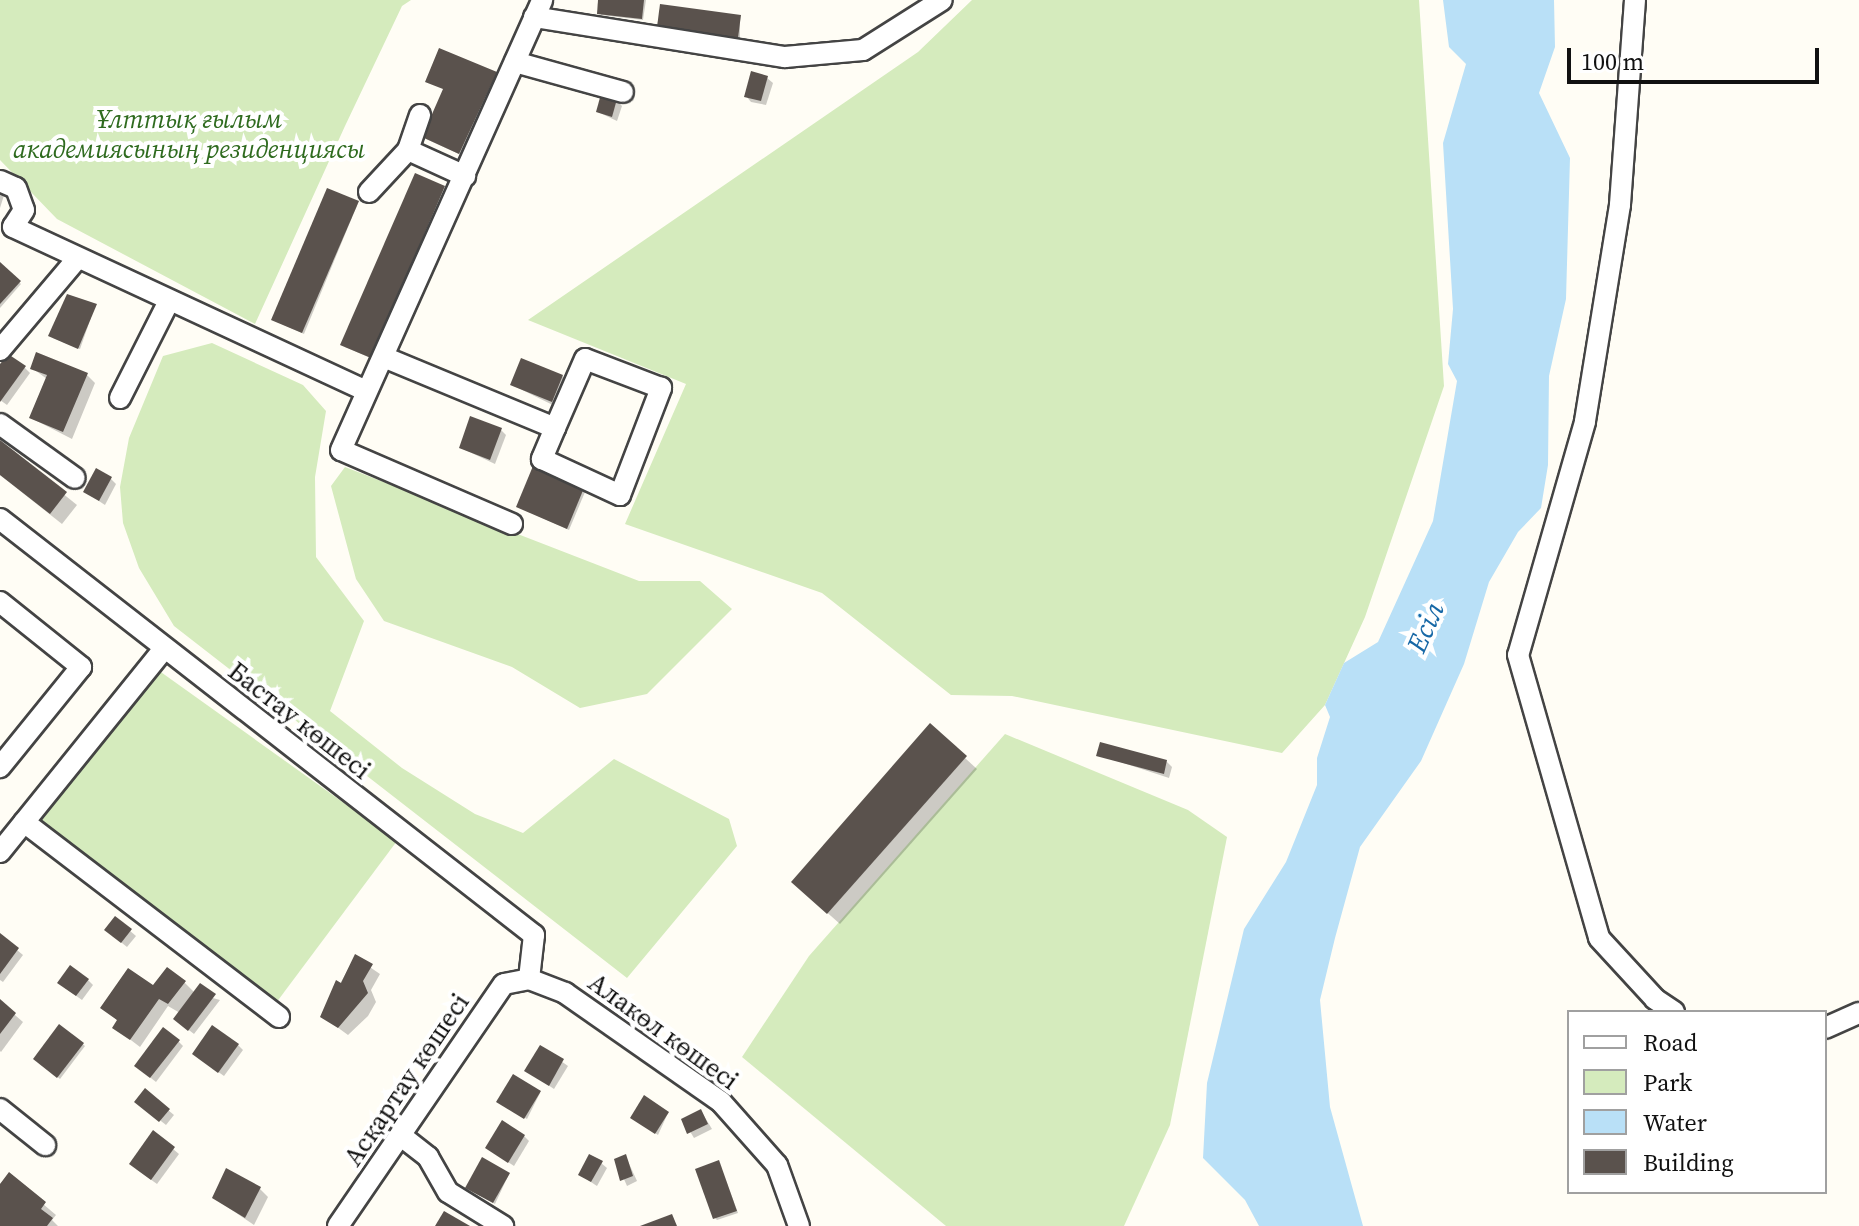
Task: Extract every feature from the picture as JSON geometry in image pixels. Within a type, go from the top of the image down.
[{"type":"street","points":[[512,524],[341,450],[366,391],[386,358],[538,9],[785,57],[863,50],[942,0]]},
{"type":"street","points":[[1635,0],[1620,205],[1585,422],[1518,655],[1599,938],[1672,1010]]},
{"type":"street","points":[[515,62],[623,92]]},
{"type":"street","points":[[369,192],[408,150],[420,115]]},
{"type":"street","points":[[408,150],[465,176]]},
{"type":"street","points":[[0,181],[16,188],[24,210],[4,229],[77,259],[366,391]]},
{"type":"street","points":[[0,350],[77,259]]},
{"type":"street","points":[[120,398],[169,301]]},
{"type":"street","points":[[386,358],[555,428]]},
{"type":"street","points":[[585,359],[661,388],[620,495],[542,459],[555,428],[585,359]]},
{"type":"street","points":[[0,424],[75,478]]},
{"type":"street","name":"Бастау көшесі","points":[[0,519],[534,935],[529,979]]},
{"type":"street","points":[[0,602],[81,667],[0,767]]},
{"type":"street","points":[[0,852],[164,649]]},
{"type":"street","points":[[24,822],[279,1017]]},
{"type":"street","name":"Асқартау көшесі","points":[[338,1226],[504,984],[529,979]]},
{"type":"street","name":"Алакөл көшесі","points":[[529,979],[565,993],[721,1102],[777,1165],[799,1226]]},
{"type":"street","points":[[1827,1027],[1859,1013]]},
{"type":"street","points":[[0,1109],[45,1145]]},
{"type":"street","points":[[400,1135],[428,1157],[448,1192],[503,1226]]},
{"type":"green space","name":"Ұлттық ғылым академиясының резиденциясы","points":[[0,0],[411,0],[402,6],[255,324],[57,219],[0,160]]},
{"type":"green space","points":[[972,0],[1419,0],[1444,386],[1365,617],[1325,705],[1282,753],[1012,696],[951,695],[822,593],[625,524],[686,384],[528,320],[918,52]]},
{"type":"green space","points":[[212,343],[303,385],[326,411],[315,477],[316,557],[364,621],[330,711],[402,768],[475,814],[523,833],[614,759],[729,819],[737,846],[627,978],[174,626],[139,568],[123,523],[120,487],[129,438],[163,356]]},
{"type":"green space","points":[[345,467],[639,581],[700,581],[732,609],[647,694],[580,708],[512,667],[384,621],[356,579],[331,486]]},
{"type":"green space","points":[[158,670],[397,841],[276,1003],[39,824]]},
{"type":"green space","points":[[1005,734],[1188,810],[1227,837],[1170,1125],[1124,1226],[946,1226],[742,1057],[809,956]]},
{"type":"water","name":"Есіл","points":[[1443,0],[1554,0],[1555,47],[1539,93],[1570,158],[1566,299],[1549,376],[1548,465],[1541,508],[1518,532],[1489,582],[1464,664],[1421,761],[1360,847],[1335,938],[1320,1000],[1330,1107],[1363,1226],[1259,1226],[1245,1200],[1203,1158],[1207,1083],[1244,929],[1286,862],[1317,785],[1317,758],[1330,717],[1325,705],[1344,663],[1378,642],[1433,521],[1457,381],[1448,364],[1453,309],[1443,143],[1466,64],[1449,47]]},
{"type":"building","points":[[598,0],[644,0],[642,19],[597,14]]},
{"type":"building","points":[[660,4],[741,15],[738,38],[657,27]]},
{"type":"building","points":[[439,48],[497,72],[459,154],[422,137],[443,89],[425,82]]},
{"type":"building","points":[[751,71],[768,76],[761,101],[744,97]]},
{"type":"building","points":[[601,94],[617,99],[612,117],[596,112]]},
{"type":"building","points":[[415,173],[445,186],[371,358],[340,345]]},
{"type":"building","points":[[327,188],[359,201],[302,333],[271,320]]},
{"type":"building","points":[[0,262],[21,281],[0,304]]},
{"type":"building","points":[[67,294],[97,304],[78,349],[48,336]]},
{"type":"building","points":[[36,352],[88,373],[63,432],[29,418],[47,375],[30,369]]},
{"type":"building","points":[[8,354],[26,366],[0,402],[0,364]]},
{"type":"building","points":[[521,358],[563,375],[552,402],[510,385]]},
{"type":"building","points":[[470,416],[502,428],[490,460],[459,448]]},
{"type":"building","points":[[0,440],[67,492],[50,514],[0,475]]},
{"type":"building","points":[[533,466],[584,488],[567,529],[516,507]]},
{"type":"building","points":[[96,468],[112,477],[99,501],[83,492]]},
{"type":"building","points":[[930,723],[967,756],[827,914],[791,882]]},
{"type":"building","points":[[1100,742],[1167,760],[1164,774],[1096,756]]},
{"type":"building","points":[[115,916],[132,929],[121,943],[104,930]]},
{"type":"building","points":[[0,933],[19,948],[0,974]]},
{"type":"building","points":[[355,954],[373,964],[363,981],[368,993],[338,1028],[320,1017],[336,980],[341,983]]},
{"type":"building","points":[[70,965],[89,979],[76,996],[57,983]]},
{"type":"building","points":[[167,967],[186,981],[168,1004],[159,999],[130,1040],[112,1028],[117,1020],[100,1008],[128,968],[153,985]]},
{"type":"building","points":[[200,983],[216,994],[188,1031],[173,1019]]},
{"type":"building","points":[[0,999],[16,1013],[0,1034]]},
{"type":"building","points":[[59,1024],[84,1043],[57,1078],[33,1059]]},
{"type":"building","points":[[212,1025],[239,1044],[218,1073],[192,1054]]},
{"type":"building","points":[[163,1027],[180,1040],[150,1078],[134,1066]]},
{"type":"building","points":[[540,1045],[564,1059],[549,1086],[524,1071]]},
{"type":"building","points":[[513,1074],[541,1091],[524,1119],[496,1102]]},
{"type":"building","points":[[145,1088],[170,1109],[159,1122],[134,1102]]},
{"type":"building","points":[[644,1095],[669,1112],[655,1134],[630,1118]]},
{"type":"building","points":[[701,1109],[708,1124],[687,1134],[681,1119]]},
{"type":"building","points":[[502,1120],[525,1135],[508,1163],[485,1148]]},
{"type":"building","points":[[153,1130],[175,1147],[151,1180],[129,1164]]},
{"type":"building","points":[[589,1154],[603,1161],[591,1182],[578,1175]]},
{"type":"building","points":[[626,1154],[633,1176],[620,1181],[614,1159]]},
{"type":"building","points":[[482,1157],[510,1173],[493,1203],[465,1188]]},
{"type":"building","points":[[719,1160],[737,1211],[713,1219],[695,1169]]},
{"type":"building","points":[[226,1168],[261,1187],[245,1218],[212,1198]]},
{"type":"building","points":[[9,1172],[46,1202],[41,1209],[53,1218],[47,1226],[0,1226],[0,1184]]},
{"type":"building","points":[[444,1211],[470,1226],[435,1226]]},
{"type":"building","points":[[672,1214],[677,1226],[640,1226]]}]
